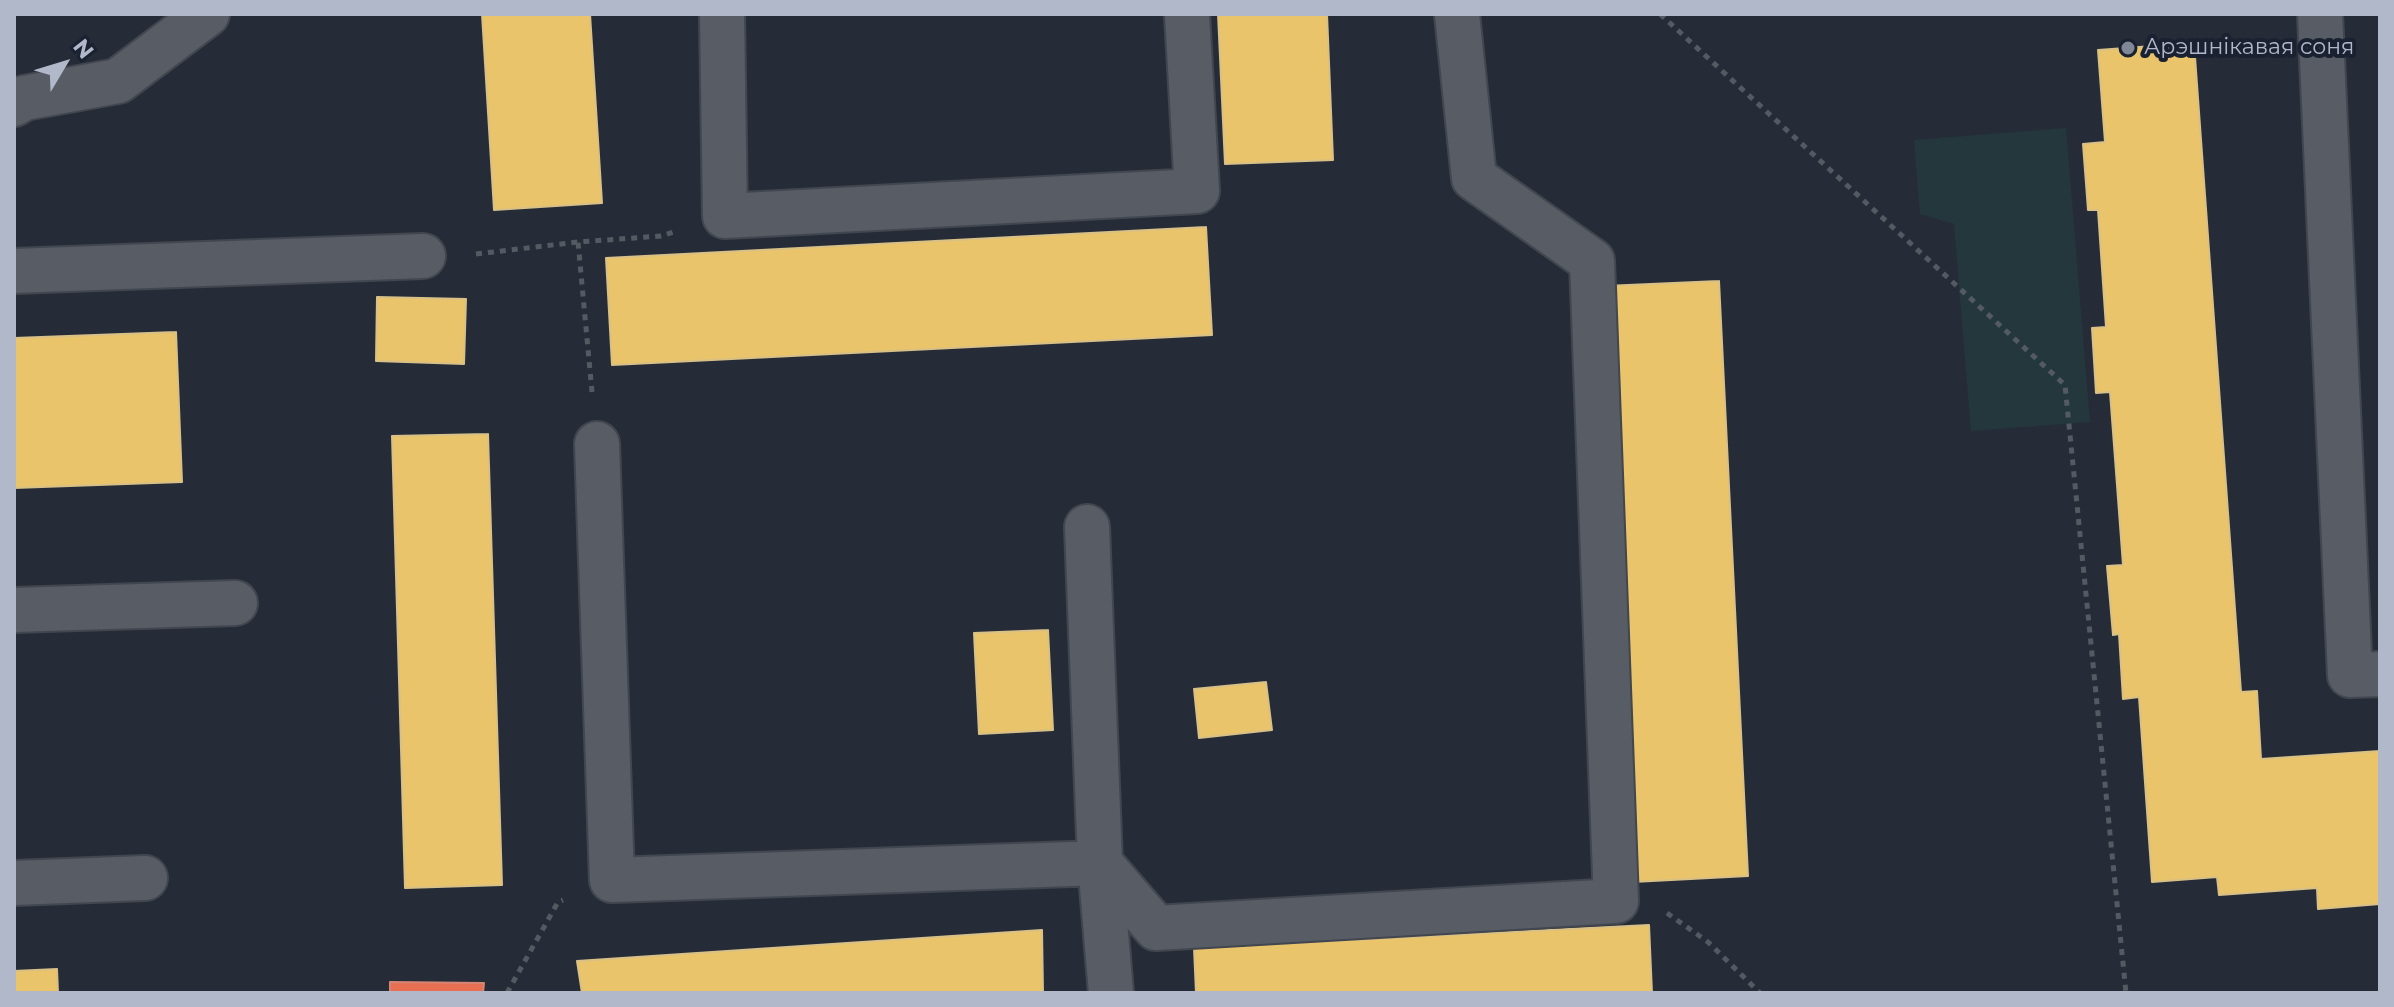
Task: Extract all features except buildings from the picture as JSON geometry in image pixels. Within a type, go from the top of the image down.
[{"type":"lane","points":[[17,95],[118,81],[207,14]]},
{"type":"lane","points":[[722,14],[725,216],[1197,191],[1187,14]]},
{"type":"lane","points":[[1100,863],[1156,928],[1616,901],[1592,261],[1474,178],[1457,14]]},
{"type":"lane","points":[[2320,14],[2350,675],[2380,674]]},
{"type":"lane","points":[[14,271],[423,256]]},
{"type":"lane","points":[[597,444],[612,880],[1100,863]]},
{"type":"lane","points":[[1087,527],[1100,863],[1111,993]]},
{"type":"lane","points":[[14,610],[235,603]]},
{"type":"lane","points":[[14,883],[145,878]]},
{"type":"path","points":[[1660,14],[2065,385],[2126,993]]},
{"type":"path","points":[[423,256],[498,254],[578,242],[661,236],[725,216]]},
{"type":"path","points":[[578,242],[597,444]]},
{"type":"path","points":[[1616,901],[1665,911],[1708,942],[1760,993]]},
{"type":"path","points":[[507,993],[558,902]]},
{"type":"shaded area","points":[[2066,128],[2090,422],[1971,431],[1954,224],[1920,214],[1914,140]]},
{"type":"place","name":"Арэшнікавая соня","points":[[2128,48]]}]
